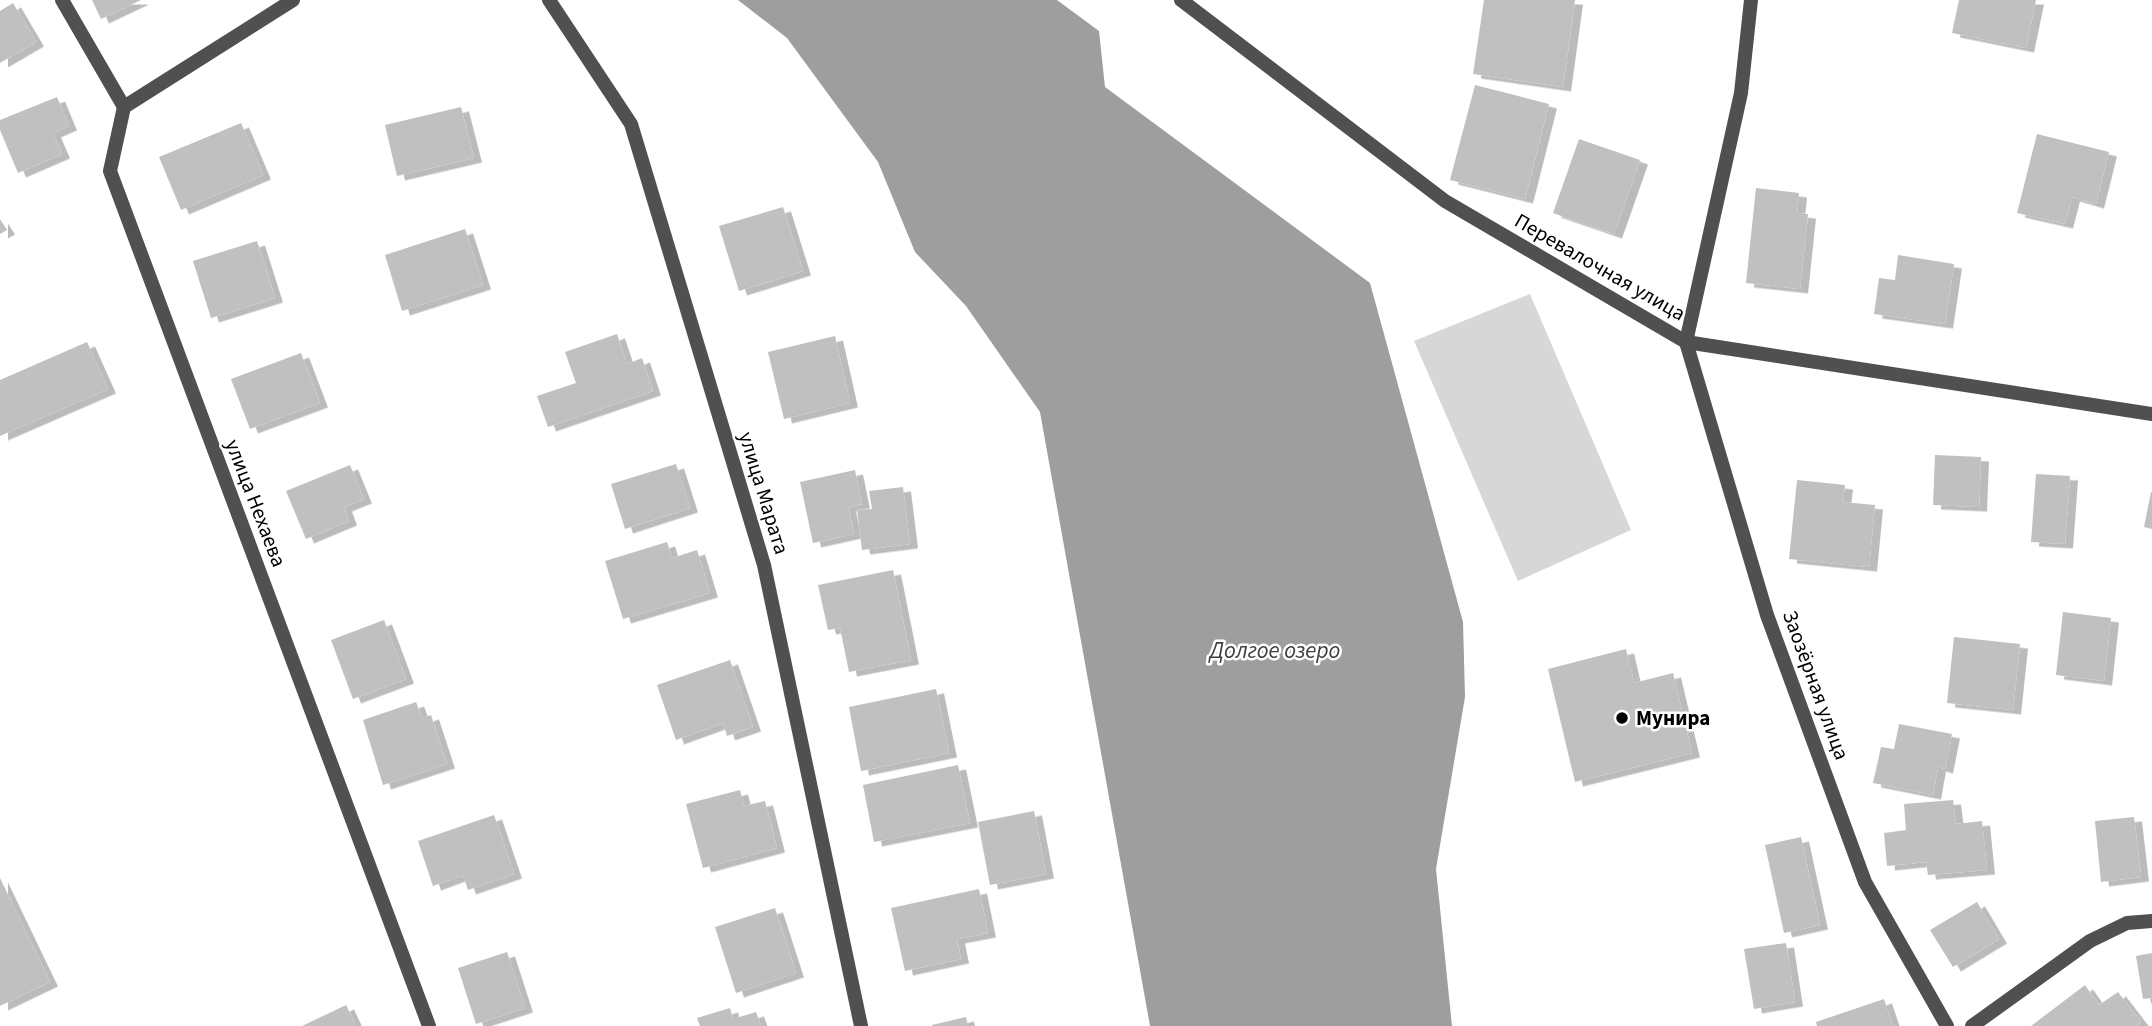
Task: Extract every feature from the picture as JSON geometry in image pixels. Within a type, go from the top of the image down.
[{"type":"street","points":[[62,0],[124,107],[293,0]]},
{"type":"street","name":"улица Марата","points":[[549,0],[631,124],[764,565],[861,1026]]},
{"type":"street","name":"Перевалочная улица","points":[[1181,0],[1445,201],[1686,342],[2152,414]]},
{"type":"street","points":[[1686,342],[1741,93],[1751,0]]},
{"type":"street","name":"улица Нехаева","points":[[124,107],[110,171],[429,1026]]},
{"type":"street","name":"Заозёрная улица","points":[[1686,342],[1768,615],[1865,882],[1947,1026]]},
{"type":"street","points":[[1972,1026],[2090,941],[2127,923],[2152,921]]},
{"type":"shaded area","points":[[1530,294],[1631,530],[1518,581],[1414,341]]},
{"type":"water","name":"Долгое озеро","points":[[738,0],[1057,0],[1099,31],[1105,87],[1370,283],[1463,622],[1465,697],[1436,869],[1452,1026],[1150,1026],[1040,412],[966,306],[915,252],[878,162],[787,38]]},
{"type":"building","points":[[92,0],[141,0],[101,19]]},
{"type":"building","points":[[1484,0],[1575,0],[1563,87],[1473,74]]},
{"type":"building","points":[[1959,0],[2036,0],[2026,48],[1952,33]]},
{"type":"building","points":[[13,3],[36,42],[0,63],[0,11]]},
{"type":"building","points":[[1475,85],[1549,104],[1525,199],[1450,180]]},
{"type":"building","points":[[57,97],[69,126],[53,133],[62,154],[18,173],[0,130],[0,120]]},
{"type":"building","points":[[461,107],[474,158],[397,176],[385,125]]},
{"type":"building","points":[[241,123],[263,175],[181,210],[159,157]]},
{"type":"building","points":[[2037,134],[2109,152],[2096,204],[2072,197],[2065,224],[2017,213]]},
{"type":"building","points":[[1579,139],[1640,160],[1614,234],[1553,213]]},
{"type":"building","points":[[1756,188],[1799,193],[1797,213],[1808,214],[1800,289],[1746,283]]},
{"type":"building","points":[[783,207],[803,271],[739,291],[719,226]]},
{"type":"building","points":[[0,219],[7,230],[0,234]]},
{"type":"building","points":[[465,229],[483,285],[402,311],[385,255]]},
{"type":"building","points":[[257,241],[275,298],[211,318],[193,261]]},
{"type":"building","points":[[1898,255],[1954,264],[1945,324],[1874,314],[1879,278],[1895,280]]},
{"type":"building","points":[[617,334],[627,364],[642,358],[653,391],[548,427],[537,396],[576,383],[565,352]]},
{"type":"building","points":[[835,336],[850,403],[784,419],[768,352]]},
{"type":"building","points":[[87,342],[108,389],[0,436],[0,380]]},
{"type":"building","points":[[301,353],[320,403],[250,429],[231,379]]},
{"type":"building","points":[[1935,455],[1981,457],[1979,507],[1933,505]]},
{"type":"building","points":[[676,464],[690,508],[625,529],[611,484]]},
{"type":"building","points":[[350,465],[364,499],[344,507],[349,521],[306,539],[286,491]]},
{"type":"building","points":[[855,470],[862,504],[848,507],[854,534],[813,543],[800,482]]},
{"type":"building","points":[[2036,474],[2070,476],[2065,544],[2031,542]]},
{"type":"building","points":[[1797,480],[1845,485],[1843,502],[1875,505],[1869,567],[1789,559]]},
{"type":"building","points":[[903,487],[910,544],[862,550],[857,510],[872,509],[869,491]]},
{"type":"building","points":[[2152,492],[2152,529],[2144,527]]},
{"type":"building","points":[[667,542],[672,558],[697,550],[710,593],[623,619],[605,561]]},
{"type":"building","points":[[893,570],[911,660],[849,672],[840,628],[828,630],[818,585]]},
{"type":"building","points":[[2063,612],[2111,618],[2104,681],[2056,675]]},
{"type":"building","points":[[384,620],[406,679],[353,699],[331,640]]},
{"type":"building","points":[[1954,637],[2020,644],[2013,710],[1947,703]]},
{"type":"building","name":"Мунира","points":[[1626,649],[1634,683],[1673,673],[1692,753],[1575,782],[1548,669]]},
{"type":"building","points":[[730,660],[753,727],[727,736],[723,723],[676,740],[657,685]]},
{"type":"building","points":[[936,689],[949,753],[861,771],[849,707]]},
{"type":"building","points":[[416,702],[422,718],[431,715],[447,764],[383,785],[363,720]]},
{"type":"building","points":[[1899,724],[1952,734],[1945,769],[1938,767],[1933,795],[1873,783],[1881,747],[1894,749]]},
{"type":"building","points":[[958,765],[970,823],[874,842],[863,785]]},
{"type":"building","points":[[740,790],[744,806],[765,801],[777,848],[703,868],[686,804]]},
{"type":"building","points":[[1953,800],[1956,824],[1982,821],[1987,870],[1928,875],[1926,862],[1887,866],[1884,833],[1906,830],[1904,804]]},
{"type":"building","points":[[1034,811],[1046,874],[990,885],[978,822]]},
{"type":"building","points":[[494,815],[514,874],[468,890],[463,875],[433,886],[418,841]]},
{"type":"building","points":[[2134,817],[2141,877],[2101,882],[2095,821]]},
{"type":"building","points":[[1801,837],[1820,925],[1784,933],[1765,845]]},
{"type":"building","points":[[0,878],[50,982],[0,1006]]},
{"type":"building","points":[[979,889],[988,933],[957,939],[961,959],[905,971],[891,908]]},
{"type":"building","points":[[1977,902],[1999,939],[1953,967],[1930,930]]},
{"type":"building","points":[[775,908],[796,973],[736,993],[715,927]]},
{"type":"building","points":[[1786,943],[1795,1002],[1754,1009],[1744,949]]},
{"type":"building","points":[[507,952],[525,1008],[476,1024],[458,968]]},
{"type":"building","points":[[2152,953],[2152,998],[2143,999],[2136,956]]},
{"type":"building","points":[[2085,985],[2099,1005],[2118,992],[2141,1022],[2136,1026],[2031,1026]]},
{"type":"building","points":[[1884,999],[1893,1026],[1817,1026],[1816,1022]]},
{"type":"building","points":[[346,1005],[356,1026],[302,1026]]},
{"type":"building","points":[[730,1008],[733,1019],[756,1012],[761,1026],[700,1026],[697,1018]]},
{"type":"building","points":[[966,1017],[968,1026],[932,1026],[932,1025]]},
{"type":"place","name":"Мунира","points":[[1622,718]]}]
